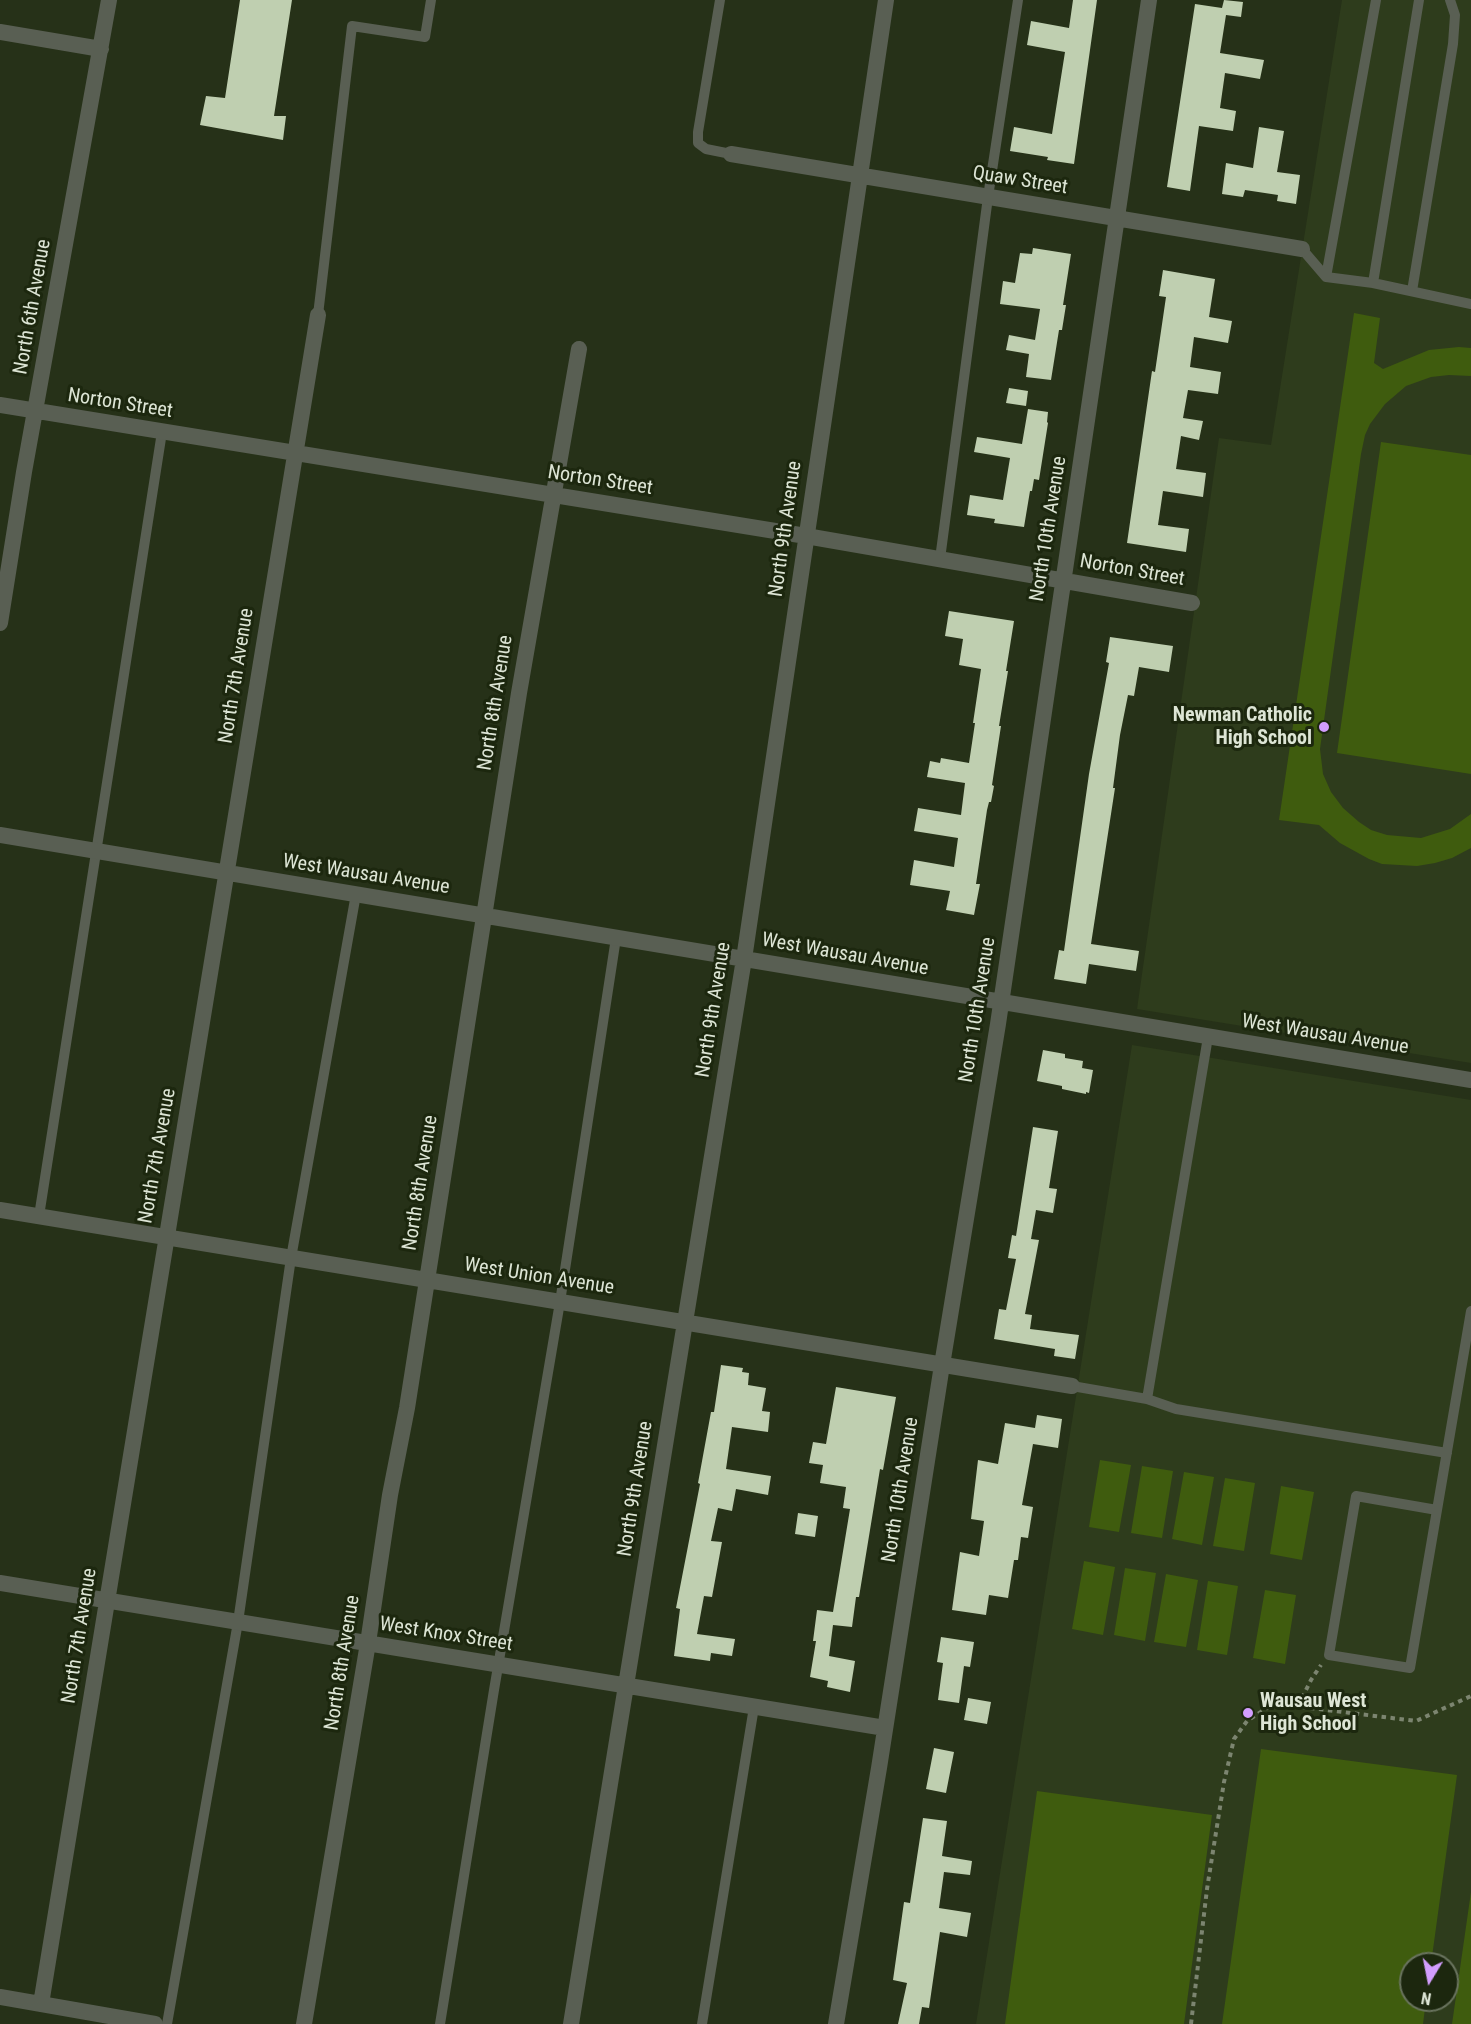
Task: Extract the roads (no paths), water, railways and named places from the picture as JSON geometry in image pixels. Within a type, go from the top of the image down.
[{"type":"street","name":"North 6th Avenue","points":[[0,623],[35,411],[109,0]]},
{"type":"street","name":"North 9th Avenue","points":[[571,2024],[744,959],[886,0]]},
{"type":"street","name":"North 10th Avenue","points":[[836,2024],[1001,1002],[1149,0]]},
{"type":"street","points":[[0,32],[101,49]]},
{"type":"street","name":"Quaw Street","points":[[731,153],[1302,249]]},
{"type":"street","name":"North 7th Avenue","points":[[41,2004],[318,315]]},
{"type":"street","name":"North 8th Avenue","points":[[304,2024],[462,1067],[484,916],[553,494],[579,349]]},
{"type":"street","name":"Norton Street","points":[[0,405],[806,536],[1192,603]]},
{"type":"street","name":"West Wausau Avenue","points":[[0,835],[1471,1080]]},
{"type":"street","name":"West Union Avenue","points":[[0,1210],[1071,1386]]},
{"type":"street","name":"West Knox Street","points":[[0,1583],[885,1728]]},
{"type":"street","points":[[0,1997],[155,2024]]},
{"type":"lane","points":[[318,315],[352,26],[425,37],[431,0]]},
{"type":"lane","points":[[719,0],[698,143],[706,149],[731,153]]},
{"type":"lane","points":[[940,559],[988,197],[1018,0]]},
{"type":"lane","points":[[1326,277],[1378,0]]},
{"type":"lane","points":[[1373,283],[1419,0]]},
{"type":"lane","points":[[1412,291],[1453,44],[1455,15],[1450,0]]},
{"type":"lane","points":[[1302,249],[1326,277],[1373,283],[1471,304]]},
{"type":"lane","points":[[39,1216],[162,432]]},
{"type":"lane","points":[[167,2024],[238,1622],[291,1258],[356,894]]},
{"type":"lane","points":[[440,2024],[498,1664],[560,1302],[616,938]]},
{"type":"lane","points":[[1147,1399],[1208,1036]]},
{"type":"lane","points":[[1437,1510],[1356,1497],[1329,1654],[1410,1668],[1447,1453],[1471,1311]]},
{"type":"lane","points":[[1071,1386],[1147,1399],[1176,1409],[1447,1453]]},
{"type":"lane","points":[[702,2024],[754,1707]]},
{"type":"place","name":"Newman Catholic High School","points":[[1324,727]]},
{"type":"place","name":"Wausau West High School","points":[[1248,1713]]}]
